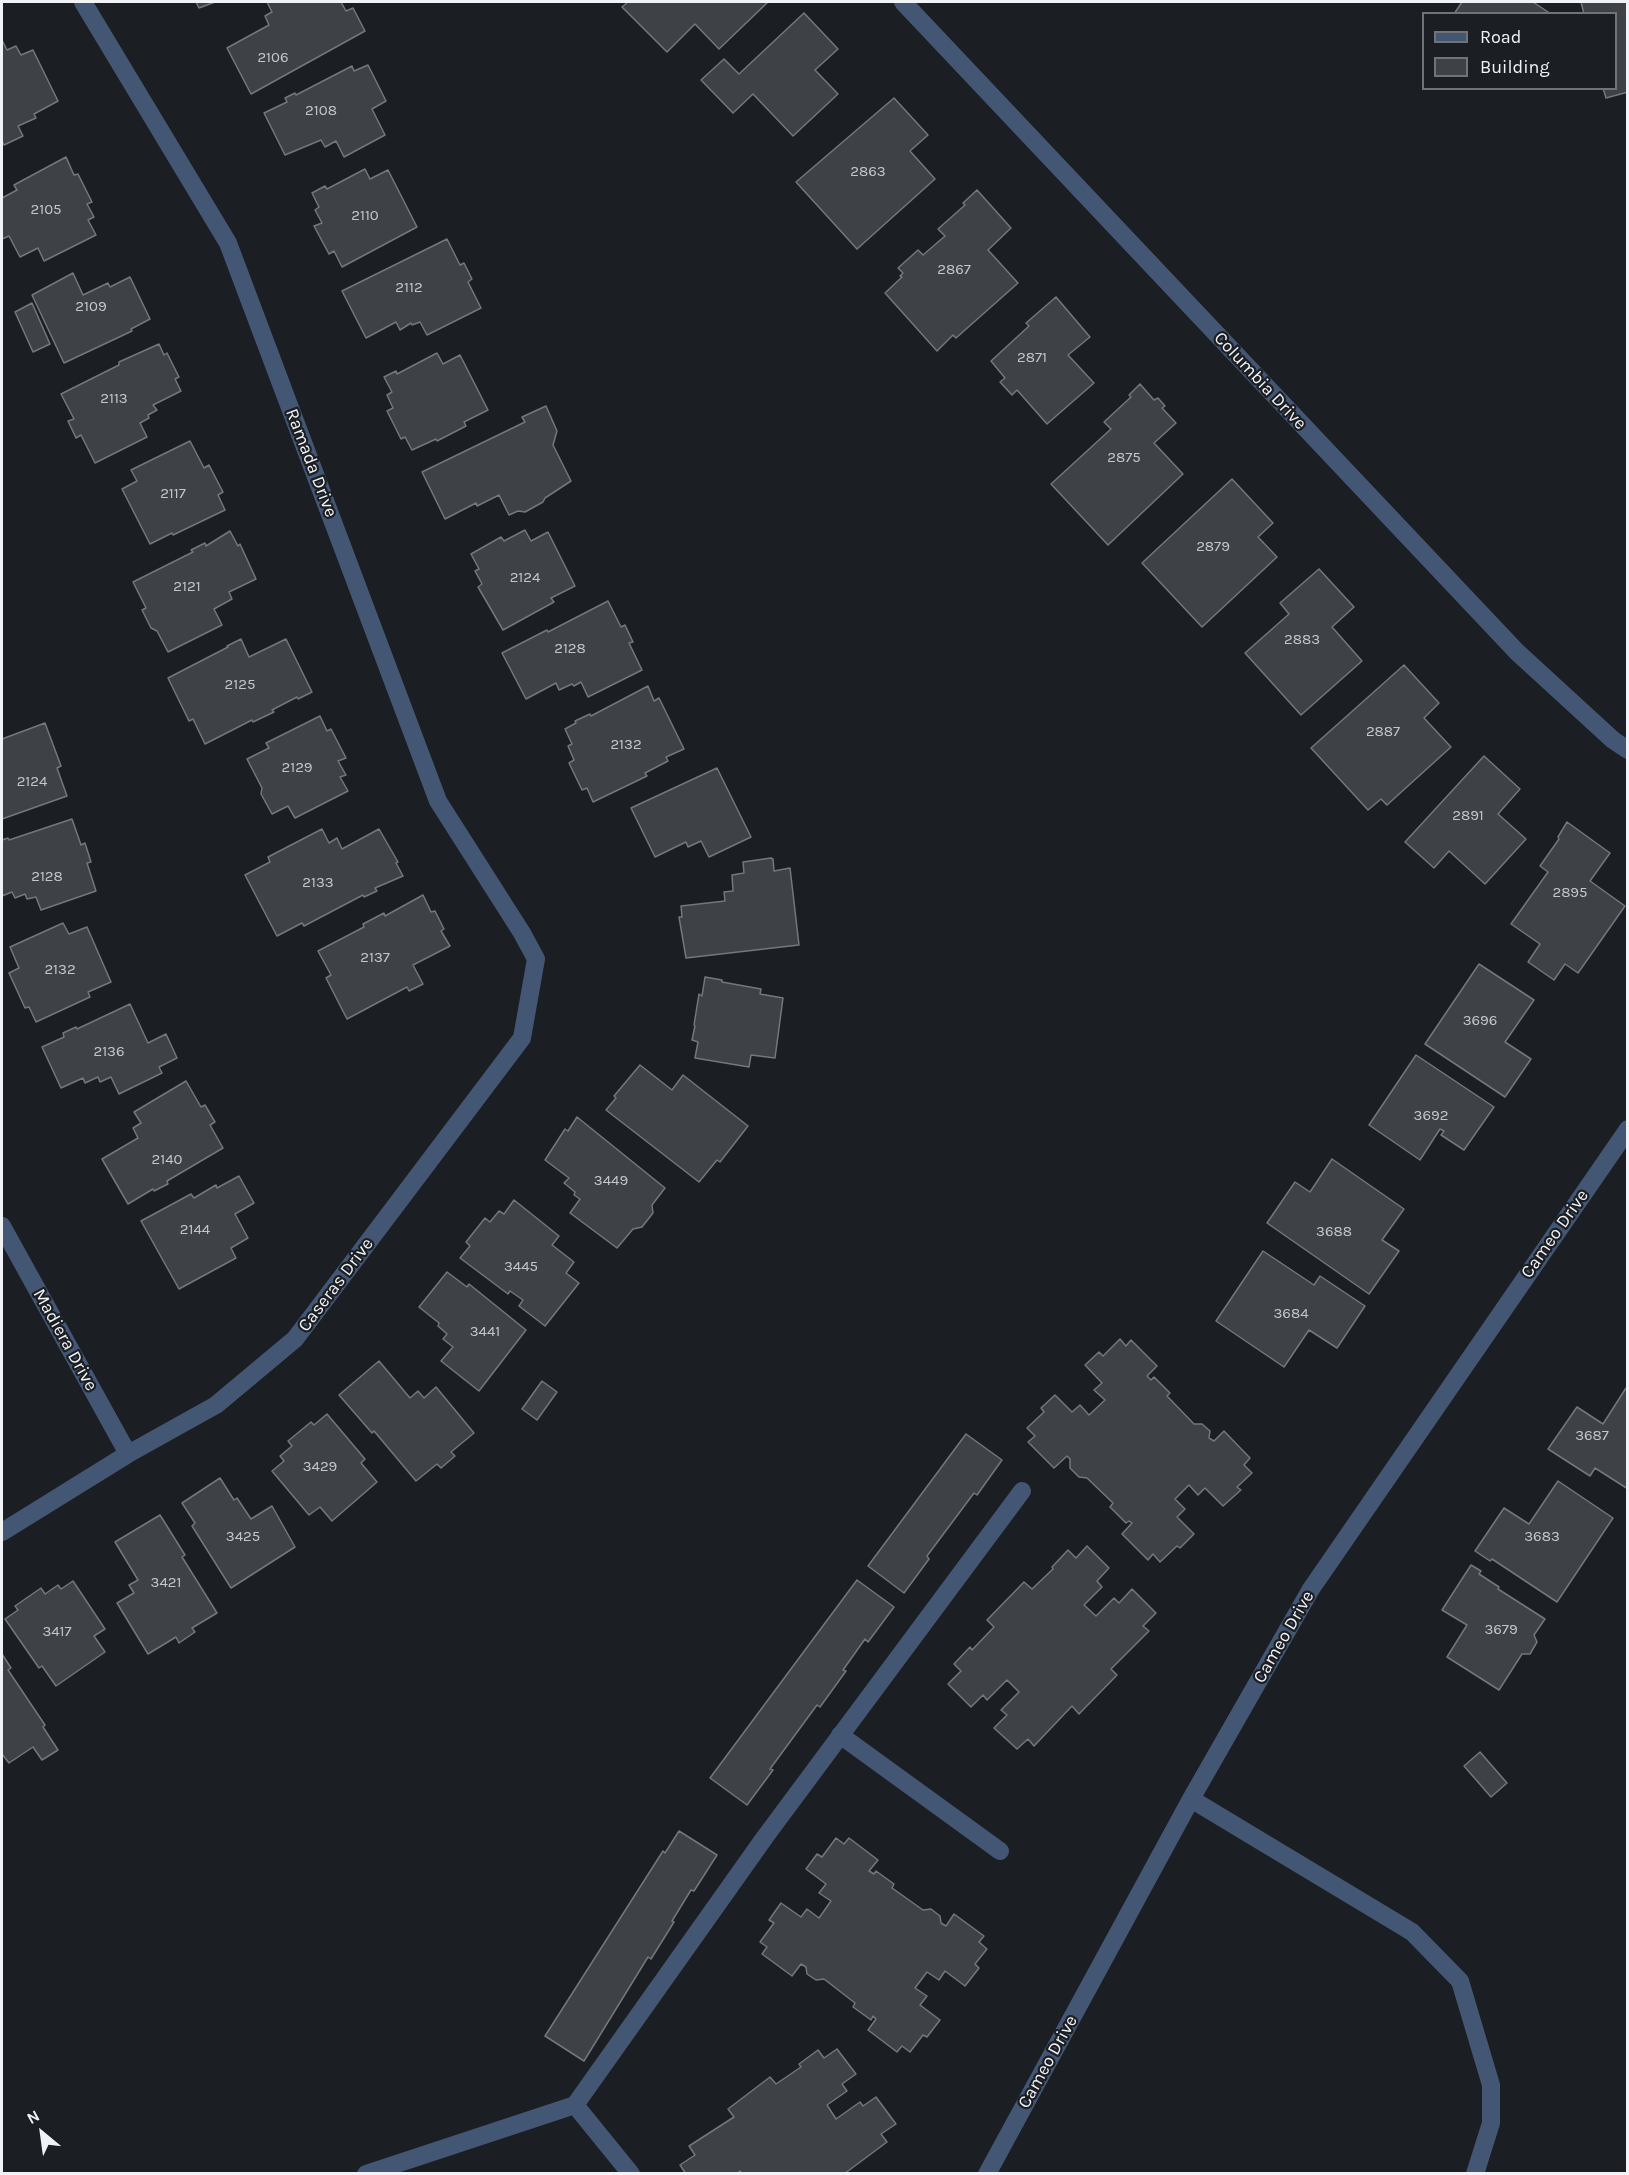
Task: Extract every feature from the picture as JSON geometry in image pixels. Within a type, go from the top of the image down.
[{"type":"street","name":"Ramada Drive","points":[[83,2],[228,243],[438,801],[522,933]]},
{"type":"street","name":"Columbia Drive","points":[[903,2],[1516,652],[1613,740],[1628,750]]},
{"type":"street","name":"Caseras Drive","points":[[2,1532],[128,1454],[216,1405],[303,1330],[522,1038],[536,959],[522,933]]},
{"type":"street","name":"Cameo Drive","points":[[987,2174],[1191,1799],[1311,1589],[1628,1130]]},
{"type":"street","name":"Madiera Drive","points":[[2,1226],[128,1454]]},
{"type":"street","points":[[366,2174],[575,2105],[765,1837],[1022,1491]]},
{"type":"street","points":[[840,1735],[1000,1851]]},
{"type":"street","points":[[1191,1799],[1412,1932],[1460,1981],[1491,2085],[1491,2123],[1475,2174]]},
{"type":"street","points":[[575,2105],[631,2174]]},
{"type":"building","points":[[196,2],[215,2],[199,8]]},
{"type":"building","points":[[267,2],[341,2],[346,11],[353,8],[365,31],[251,94],[227,48],[269,25],[265,16],[272,12]]},
{"type":"building","points":[[628,2],[767,3],[719,49],[695,24],[667,52],[622,7]]},
{"type":"building","points":[[1462,2],[1533,2],[1548,12],[1455,12]]},
{"type":"building","points":[[1581,2],[1628,2],[1628,92],[1606,98],[1604,90],[1617,90],[1617,12],[1584,12]]},
{"type":"building","points":[[804,13],[838,49],[815,70],[838,94],[793,136],[753,94],[733,113],[701,80],[724,59],[739,74]]},
{"type":"building","points":[[2,40],[7,50],[16,46],[21,55],[33,50],[58,101],[34,114],[36,118],[18,126],[23,136],[4,145],[2,141]]},
{"type":"building","points":[[368,65],[386,101],[372,109],[385,135],[344,157],[336,141],[325,147],[321,140],[285,155],[264,113],[287,102],[285,98],[295,93],[296,95],[352,66],[354,71]]},
{"type":"building","points":[[894,98],[928,135],[910,151],[935,179],[857,249],[796,182]]},
{"type":"building","points":[[66,157],[74,175],[78,174],[92,202],[87,204],[94,217],[88,220],[96,235],[44,261],[38,248],[20,257],[9,236],[2,239],[2,198],[17,190],[14,185]]},
{"type":"building","points":[[365,169],[370,179],[388,170],[417,227],[342,267],[334,251],[329,254],[314,226],[322,223],[315,210],[319,207],[312,193],[325,186],[327,189]]},
{"type":"building","points":[[977,190],[1011,228],[988,250],[1018,283],[956,338],[953,335],[937,351],[885,293],[902,277],[900,276],[903,273],[898,268],[918,250],[923,255],[945,236],[938,229],[965,205],[963,203]]},
{"type":"building","points":[[447,239],[460,265],[464,263],[472,279],[468,282],[481,308],[427,335],[420,322],[412,325],[411,323],[400,330],[396,322],[366,338],[342,291]]},
{"type":"building","points":[[73,273],[83,295],[108,283],[110,287],[130,277],[150,319],[131,329],[132,331],[64,363],[32,295]]},
{"type":"building","points":[[1056,297],[1090,337],[1068,355],[1094,383],[1047,424],[1017,390],[1012,395],[1000,382],[1005,378],[991,361],[1029,326],[1026,323]]},
{"type":"building","points":[[32,303],[50,344],[33,352],[15,312]]},
{"type":"building","points":[[159,344],[164,355],[167,353],[179,377],[175,379],[181,391],[153,405],[157,410],[140,423],[147,437],[95,463],[81,435],[76,438],[68,421],[74,419],[61,394],[119,365],[119,362]]},
{"type":"building","points":[[437,353],[443,364],[460,355],[488,410],[464,422],[466,426],[437,441],[436,439],[412,450],[405,437],[401,439],[387,411],[393,408],[387,395],[392,392],[384,377],[396,371],[397,374]]},
{"type":"building","points":[[1140,384],[1154,400],[1158,398],[1165,406],[1162,408],[1176,423],[1154,443],[1183,474],[1108,545],[1051,484],[1111,429],[1104,422],[1131,397],[1129,395]]},
{"type":"building","points":[[546,406],[557,431],[553,445],[571,481],[525,512],[518,511],[509,515],[499,495],[477,506],[476,503],[445,519],[422,472],[525,422],[522,417]]},
{"type":"building","points":[[190,441],[204,468],[209,465],[223,492],[218,495],[225,510],[150,544],[122,489],[137,481],[131,470]]},
{"type":"building","points":[[1232,479],[1273,523],[1258,537],[1277,557],[1202,627],[1142,563]]},
{"type":"building","points":[[525,530],[531,541],[548,532],[575,586],[551,598],[554,602],[503,630],[478,587],[482,584],[475,571],[479,569],[471,554],[501,537],[504,541]]},
{"type":"building","points":[[230,531],[238,546],[240,544],[256,579],[229,592],[232,599],[214,609],[222,625],[168,652],[157,631],[151,628],[142,610],[146,608],[133,582],[193,552],[191,550],[205,543],[206,546]]},
{"type":"building","points":[[1319,569],[1354,607],[1332,627],[1362,661],[1301,715],[1245,653],[1289,614],[1280,603]]},
{"type":"building","points":[[608,601],[621,627],[625,625],[633,642],[629,643],[642,670],[588,697],[581,682],[559,690],[556,683],[526,699],[502,653]]},
{"type":"building","points":[[241,639],[249,657],[286,639],[312,692],[298,699],[297,697],[272,710],[274,712],[253,722],[252,720],[205,744],[193,719],[189,721],[168,678]]},
{"type":"building","points":[[1404,665],[1439,703],[1424,718],[1451,747],[1387,805],[1381,799],[1368,810],[1311,748]]},
{"type":"building","points":[[648,686],[654,701],[659,698],[684,749],[666,757],[668,761],[645,773],[647,776],[593,802],[587,788],[582,790],[569,763],[574,760],[568,746],[572,744],[565,729],[576,723],[575,721],[590,714],[591,716]]},
{"type":"building","points":[[320,716],[327,731],[331,729],[346,758],[338,761],[346,775],[340,777],[348,791],[295,818],[288,806],[272,814],[247,759],[269,748],[266,743]]},
{"type":"building","points":[[45,723],[61,766],[57,768],[67,796],[2,819],[2,739]]},
{"type":"building","points":[[1484,756],[1520,789],[1498,814],[1526,839],[1485,884],[1449,851],[1434,868],[1405,842]]},
{"type":"building","points":[[717,768],[751,837],[709,857],[701,841],[688,847],[686,842],[655,857],[631,808]]},
{"type":"building","points":[[72,819],[81,845],[85,843],[91,862],[87,863],[96,891],[41,910],[36,897],[27,899],[25,894],[15,898],[12,892],[2,896],[2,840],[8,838],[9,840]]},
{"type":"building","points":[[1567,822],[1610,853],[1590,881],[1625,906],[1578,973],[1565,964],[1554,980],[1528,962],[1540,944],[1511,924],[1548,872],[1540,866],[1559,839]]},
{"type":"building","points":[[322,829],[329,843],[337,838],[342,849],[379,829],[398,862],[396,863],[403,876],[375,888],[377,891],[364,897],[363,895],[304,926],[302,923],[277,936],[245,875],[270,862],[268,857]]},
{"type":"building","points":[[771,858],[774,871],[790,868],[799,945],[686,958],[679,917],[682,917],[681,906],[725,901],[724,892],[733,891],[732,875],[744,873],[743,862]]},
{"type":"building","points":[[423,895],[431,912],[435,911],[444,929],[441,931],[450,946],[413,965],[423,984],[409,991],[407,987],[347,1019],[326,978],[331,975],[318,951],[364,927],[363,924],[384,913],[385,916]]},
{"type":"building","points":[[63,923],[69,934],[87,927],[111,982],[88,992],[90,997],[36,1022],[29,1007],[25,1008],[9,973],[19,968],[10,947]]},
{"type":"building","points":[[1479,964],[1534,1000],[1505,1042],[1531,1059],[1505,1097],[1425,1044]]},
{"type":"building","points":[[705,977],[761,989],[760,994],[783,998],[775,1058],[751,1055],[749,1067],[695,1058],[698,1042],[692,1040],[699,994],[702,996]]},
{"type":"building","points":[[130,1004],[148,1043],[166,1034],[177,1058],[159,1067],[162,1073],[119,1094],[111,1077],[100,1082],[98,1077],[85,1083],[83,1078],[61,1088],[42,1047],[64,1037],[63,1033],[76,1027],[77,1029]]},
{"type":"building","points":[[1416,1055],[1494,1107],[1464,1150],[1441,1135],[1444,1131],[1440,1129],[1420,1160],[1369,1125]]},
{"type":"building","points":[[640,1065],[672,1090],[683,1075],[748,1126],[720,1162],[717,1160],[699,1182],[606,1110],[616,1098],[614,1096]]},
{"type":"building","points":[[186,1081],[201,1107],[205,1105],[215,1122],[210,1125],[223,1148],[167,1181],[168,1184],[154,1191],[153,1189],[128,1204],[102,1159],[138,1138],[133,1128],[141,1123],[134,1112]]},
{"type":"building","points":[[577,1117],[665,1188],[652,1205],[653,1213],[642,1227],[633,1229],[617,1248],[570,1213],[580,1199],[564,1183],[569,1178],[545,1160],[565,1129],[568,1131]]},
{"type":"building","points":[[1332,1159],[1404,1209],[1382,1240],[1399,1251],[1369,1294],[1267,1223],[1295,1182],[1310,1192]]},
{"type":"building","points":[[239,1176],[254,1203],[235,1214],[248,1238],[231,1248],[236,1258],[179,1289],[141,1221],[191,1194],[194,1198],[216,1185],[217,1188]]},
{"type":"building","points":[[514,1200],[559,1236],[552,1245],[574,1262],[566,1273],[579,1283],[545,1326],[519,1306],[523,1300],[510,1291],[508,1294],[460,1258],[470,1246],[466,1242],[485,1218],[490,1222],[499,1211],[504,1214]]},
{"type":"building","points":[[1263,1251],[1314,1285],[1320,1276],[1365,1306],[1337,1348],[1309,1330],[1284,1367],[1216,1321]]},
{"type":"building","points":[[447,1272],[467,1287],[469,1284],[526,1330],[479,1391],[441,1361],[453,1347],[443,1339],[447,1334],[438,1326],[439,1323],[419,1307]]},
{"type":"building","points":[[1120,1339],[1126,1346],[1131,1340],[1157,1366],[1147,1376],[1151,1380],[1154,1377],[1170,1393],[1167,1396],[1194,1424],[1202,1424],[1210,1431],[1209,1438],[1214,1441],[1224,1431],[1250,1458],[1244,1465],[1252,1473],[1237,1487],[1241,1490],[1223,1506],[1205,1488],[1198,1495],[1189,1485],[1175,1499],[1185,1509],[1177,1517],[1194,1534],[1180,1548],[1177,1546],[1160,1562],[1153,1554],[1148,1560],[1122,1534],[1132,1523],[1129,1521],[1126,1523],[1110,1507],[1113,1503],[1087,1478],[1079,1477],[1070,1468],[1070,1459],[1067,1456],[1054,1468],[1028,1442],[1035,1436],[1027,1428],[1044,1412],[1041,1408],[1055,1395],[1072,1412],[1080,1405],[1089,1415],[1105,1400],[1094,1390],[1102,1383],[1085,1365],[1099,1352],[1103,1356]]},
{"type":"building","points":[[379,1361],[410,1398],[418,1391],[424,1398],[436,1387],[474,1433],[451,1452],[455,1456],[441,1468],[437,1464],[416,1481],[374,1431],[372,1433],[339,1395]]},
{"type":"building","points":[[542,1381],[557,1392],[537,1420],[522,1409]]},
{"type":"building","points":[[1626,1388],[1628,1389],[1628,1489],[1595,1468],[1590,1476],[1548,1449],[1577,1407],[1603,1424]]},
{"type":"building","points":[[327,1414],[365,1459],[361,1463],[377,1482],[332,1521],[320,1507],[309,1515],[272,1471],[284,1461],[280,1456],[292,1446],[288,1441],[311,1422],[314,1425]]},
{"type":"building","points":[[966,1434],[1002,1460],[977,1495],[974,1493],[927,1556],[929,1559],[904,1593],[868,1566]]},
{"type":"building","points":[[220,1478],[234,1500],[237,1498],[251,1519],[272,1506],[295,1547],[231,1588],[192,1526],[195,1523],[182,1503]]},
{"type":"building","points":[[1558,1481],[1613,1518],[1557,1602],[1492,1559],[1490,1561],[1475,1551],[1504,1508],[1529,1524]]},
{"type":"building","points":[[160,1515],[185,1555],[182,1557],[217,1613],[192,1628],[195,1632],[179,1643],[176,1637],[148,1654],[117,1603],[134,1593],[129,1585],[138,1580],[115,1542]]},
{"type":"building","points":[[1087,1546],[1109,1568],[1097,1581],[1102,1587],[1084,1605],[1096,1616],[1114,1598],[1119,1603],[1132,1589],[1156,1613],[1143,1626],[1149,1631],[1111,1669],[1117,1675],[1079,1714],[1072,1706],[1034,1746],[1028,1739],[1017,1749],[994,1728],[1007,1715],[1001,1710],[1019,1692],[1007,1680],[987,1700],[983,1695],[971,1707],[948,1684],[961,1671],[954,1664],[970,1647],[972,1650],[994,1627],[987,1620],[1024,1582],[1032,1589],[1053,1569],[1052,1567],[1068,1550],[1076,1558]]},
{"type":"building","points":[[1471,1565],[1481,1571],[1479,1574],[1499,1587],[1498,1589],[1545,1619],[1534,1635],[1537,1642],[1530,1654],[1522,1654],[1499,1690],[1447,1657],[1467,1625],[1442,1610]]},
{"type":"building","points":[[857,1580],[894,1607],[868,1642],[865,1639],[843,1670],[846,1671],[820,1707],[817,1705],[770,1769],[773,1770],[747,1805],[710,1778]]},
{"type":"building","points":[[73,1581],[105,1629],[94,1636],[105,1652],[56,1686],[42,1666],[39,1668],[5,1619],[18,1610],[15,1606],[41,1588],[45,1594],[58,1585],[61,1589]]},
{"type":"building","points":[[2,1654],[11,1668],[8,1670],[45,1725],[43,1727],[58,1750],[42,1760],[33,1747],[9,1763],[2,1754]]},
{"type":"building","points":[[1480,1752],[1507,1783],[1491,1797],[1464,1766]]},
{"type":"building","points":[[679,1831],[717,1855],[694,1891],[691,1890],[651,1959],[648,1957],[584,2061],[545,2036],[663,1851],[665,1853]]},
{"type":"building","points":[[836,1838],[844,1844],[849,1838],[878,1860],[869,1871],[874,1874],[876,1871],[894,1884],[892,1888],[923,1910],[931,1909],[940,1916],[941,1923],[946,1926],[954,1914],[984,1936],[979,1942],[987,1949],[975,1964],[979,1968],[965,1986],[945,1971],[939,1980],[927,1972],[915,1988],[927,1996],[920,2005],[940,2020],[927,2037],[923,2035],[910,2052],[902,2046],[897,2052],[868,2030],[876,2019],[873,2016],[871,2020],[853,2007],[855,2003],[824,1979],[816,1980],[807,1974],[806,1967],[801,1964],[792,1976],[762,1954],[767,1947],[760,1942],[774,1923],[769,1920],[781,1903],[801,1917],[807,1909],[819,1918],[831,1901],[819,1893],[826,1884],[806,1869],[817,1854],[822,1857]]},
{"type":"building","points":[[837,2049],[856,2074],[842,2084],[847,2091],[827,2105],[836,2119],[860,2102],[863,2106],[876,2097],[896,2124],[881,2134],[887,2142],[844,2174],[742,2174],[740,2171],[736,2174],[686,2174],[680,2165],[695,2155],[689,2146],[734,2117],[728,2109],[770,2077],[776,2084],[801,2067],[799,2064],[818,2050],[824,2058]]}]
